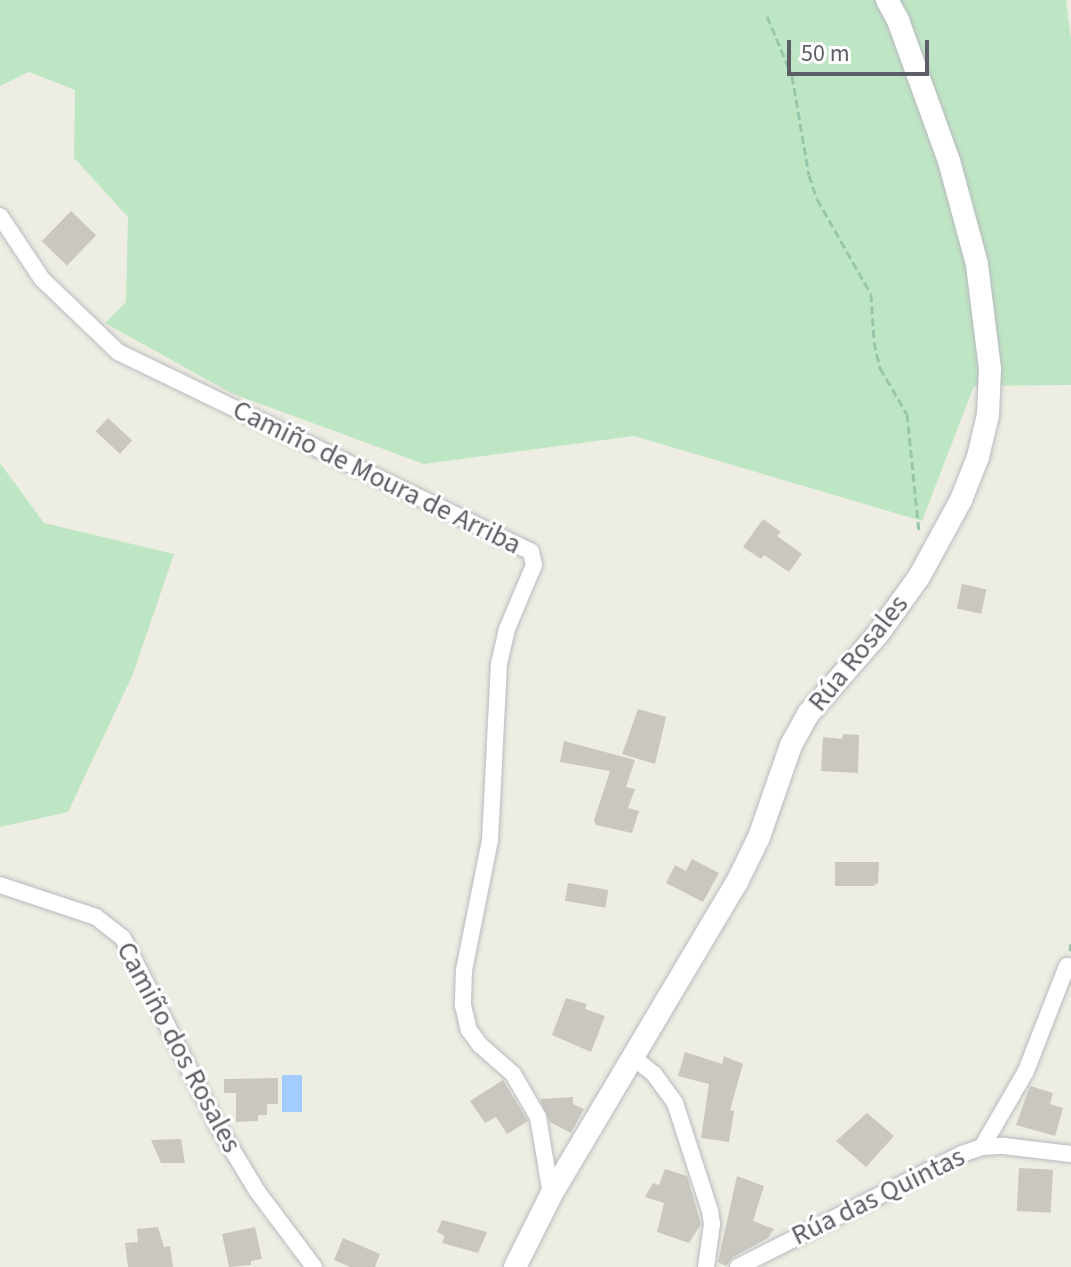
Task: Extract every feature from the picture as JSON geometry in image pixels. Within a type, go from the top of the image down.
[{"type":"street","name":"Rúa Rosales","points":[[515,1267],[551,1195],[737,882],[759,837],[791,745],[809,713],[878,634],[927,562],[961,500],[978,457],[988,415],[988,344],[977,264],[949,161],[898,20],[887,0]]},
{"type":"street","name":"Camiño de Moura de Arriba","points":[[0,216],[42,279],[118,352],[531,552],[534,565],[507,629],[499,663],[490,840],[464,970],[463,1005],[469,1030],[480,1045],[513,1074],[538,1117],[551,1195]]},
{"type":"street","name":"Camiño dos Rosales","points":[[0,885],[96,917],[123,938],[219,1128],[265,1203],[314,1267]]},
{"type":"street","points":[[982,1147],[1026,1071],[1067,966]]},
{"type":"street","points":[[634,1058],[654,1074],[675,1103],[710,1211],[712,1224],[706,1267]]},
{"type":"street","name":"Rúa das Quintas","points":[[738,1267],[877,1194],[982,1147],[1042,1149],[1071,1154]]},
{"type":"street","points":[[531,1231],[532,1267]]},
{"type":"path","points":[[767,16],[792,76],[813,187],[871,294],[880,368],[907,414],[915,467],[918,528],[927,562]]},
{"type":"green space","points":[[0,0],[1066,0],[1071,39],[1071,385],[974,386],[922,521],[634,436],[424,464],[231,393],[105,323],[126,302],[128,217],[74,158],[75,90],[29,72],[0,86]]},
{"type":"green space","points":[[0,463],[44,523],[174,554],[133,674],[68,812],[0,827]]},
{"type":"water","points":[[282,1075],[302,1075],[302,1112],[282,1112]]},
{"type":"building","points":[[71,211],[96,235],[67,266],[42,241]]},
{"type":"building","points":[[108,418],[132,441],[120,454],[96,431]]},
{"type":"building","points":[[763,519],[781,532],[777,536],[802,554],[789,572],[764,555],[761,559],[743,547]]},
{"type":"building","points":[[962,584],[986,589],[981,614],[957,608]]},
{"type":"building","points":[[638,709],[666,717],[655,764],[622,754]]},
{"type":"building","points":[[843,734],[859,735],[858,773],[821,771],[823,737],[842,739]]},
{"type":"building","points":[[564,741],[635,760],[626,787],[635,789],[628,808],[639,811],[632,833],[596,825],[594,820],[610,771],[560,762]]},
{"type":"building","points":[[692,859],[719,873],[703,902],[666,883],[675,865],[686,871]]},
{"type":"building","points":[[835,862],[879,862],[878,883],[873,886],[835,886]]},
{"type":"building","points":[[568,883],[608,890],[605,908],[565,901]]},
{"type":"building","points":[[566,998],[587,1004],[585,1009],[605,1016],[591,1052],[552,1035]]},
{"type":"building","points":[[685,1052],[722,1064],[724,1056],[743,1064],[730,1110],[734,1111],[729,1142],[701,1138],[709,1084],[678,1076]]},
{"type":"building","points":[[278,1078],[278,1104],[267,1104],[267,1115],[258,1115],[258,1121],[236,1122],[236,1093],[224,1093],[224,1079]]},
{"type":"building","points":[[503,1080],[528,1121],[507,1134],[496,1117],[485,1123],[470,1101]]},
{"type":"building","points":[[1030,1086],[1053,1093],[1050,1104],[1063,1108],[1055,1136],[1016,1125]]},
{"type":"building","points":[[573,1097],[573,1104],[584,1109],[571,1133],[550,1122],[540,1099]]},
{"type":"building","points":[[867,1113],[894,1136],[866,1167],[836,1141]]},
{"type":"building","points":[[181,1139],[185,1163],[161,1163],[151,1140]]},
{"type":"building","points":[[1019,1168],[1053,1170],[1051,1213],[1017,1211]]},
{"type":"building","points":[[665,1169],[687,1176],[701,1224],[689,1243],[657,1232],[664,1203],[645,1197],[653,1183],[659,1185]]},
{"type":"building","points":[[737,1176],[764,1186],[753,1221],[774,1229],[768,1238],[733,1257],[726,1266],[718,1262]]},
{"type":"building","points":[[442,1220],[487,1232],[478,1253],[442,1243],[445,1236],[437,1232]]},
{"type":"building","points":[[158,1227],[164,1247],[170,1246],[173,1267],[128,1267],[125,1243],[138,1242],[137,1229]]},
{"type":"building","points":[[255,1227],[262,1259],[251,1261],[251,1265],[229,1267],[222,1234]]},
{"type":"building","points":[[343,1238],[380,1254],[375,1267],[350,1267],[334,1260]]}]
